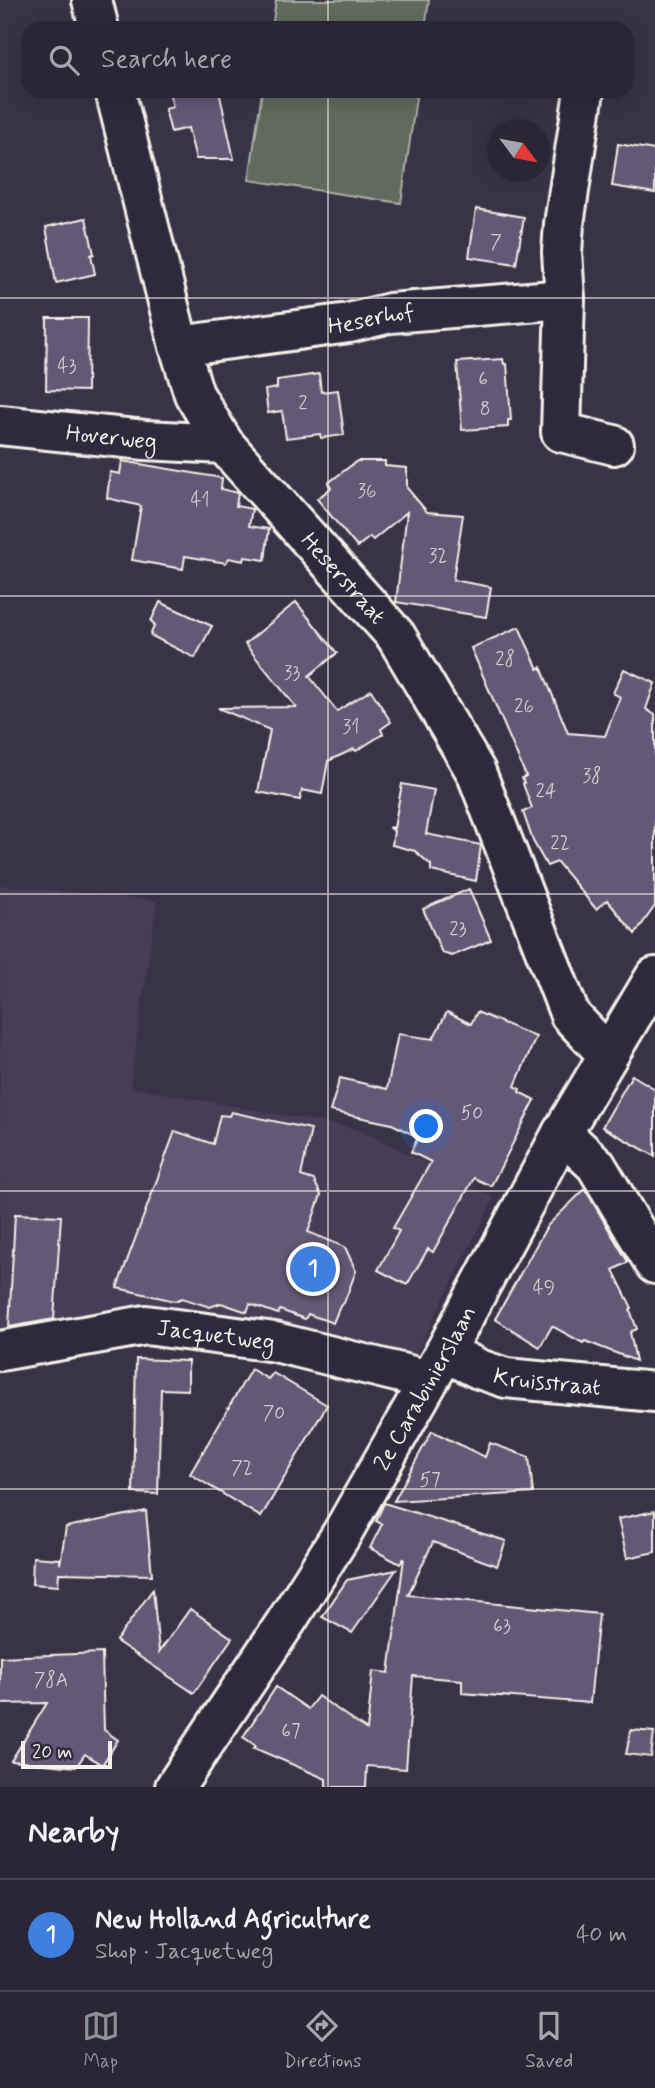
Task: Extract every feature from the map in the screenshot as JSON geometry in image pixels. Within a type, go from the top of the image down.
[{"type":"street","points":[[92,0],[97,21]]},
{"type":"street","name":"Heserstraat","points":[[117,98],[178,346],[194,394],[224,444],[396,636],[476,772],[570,1015],[608,1055]]},
{"type":"street","points":[[583,98],[562,252],[565,299],[561,432],[614,445]]},
{"type":"street","name":"Heserhof","points":[[178,346],[349,323],[390,313],[565,299]]},
{"type":"street","name":"Hoverweg","points":[[0,425],[145,440],[224,444]]},
{"type":"street","name":"2e Carabinierslaan","points":[[175,1787],[341,1535],[437,1366],[562,1133],[655,977]]},
{"type":"street","points":[[562,1133],[596,1165],[655,1264]]},
{"type":"street","name":"Jacquetweg","points":[[0,1351],[146,1325],[437,1366]]},
{"type":"street","name":"Kruisstraat","points":[[437,1366],[479,1369],[506,1378],[655,1392]]},
{"type":"shaded area","points":[[0,885],[157,901],[130,1087],[358,1129],[494,1198],[411,1364],[193,1312],[0,1342]]},
{"type":"green space","points":[[276,0],[429,0],[426,21],[273,21]]},
{"type":"green space","points":[[261,98],[416,98],[401,203],[249,180]]},
{"type":"building","points":[[171,98],[221,98],[234,159],[196,159],[188,128],[171,132],[165,109],[173,107]]},
{"type":"building","points":[[618,144],[655,150],[655,193],[612,186]]},
{"type":"building","points":[[476,209],[524,217],[516,264],[469,257]]},
{"type":"building","points":[[86,218],[94,254],[91,255],[95,274],[56,283],[46,227]]},
{"type":"building","points":[[47,318],[88,318],[87,391],[46,390]]},
{"type":"building","points":[[503,359],[504,364],[507,364],[511,420],[508,420],[508,427],[462,430],[457,362]]},
{"type":"building","points":[[319,374],[321,392],[338,390],[344,435],[321,438],[320,434],[286,438],[282,411],[268,413],[265,390],[277,388],[277,380]]},
{"type":"building","points":[[122,461],[222,478],[221,489],[238,493],[236,506],[252,509],[249,526],[269,529],[265,560],[245,557],[244,561],[229,558],[226,563],[185,556],[183,569],[132,560],[141,506],[107,498],[110,472],[120,474]]},
{"type":"building","points":[[357,461],[385,461],[385,466],[407,468],[407,488],[427,512],[463,515],[453,580],[491,587],[486,617],[396,602],[407,512],[373,540],[370,537],[357,547],[317,499],[331,488],[328,483]]},
{"type":"building","points":[[160,602],[212,626],[195,658],[150,635],[155,625],[151,621]]},
{"type":"building","points":[[296,602],[337,653],[309,676],[337,711],[371,690],[391,722],[381,729],[383,734],[356,751],[354,749],[328,761],[322,794],[302,790],[300,800],[258,792],[270,730],[218,708],[296,707],[245,644]]},
{"type":"building","points":[[519,627],[538,669],[541,667],[568,733],[605,736],[620,697],[613,693],[624,669],[655,683],[646,709],[655,715],[655,906],[635,934],[607,900],[596,909],[557,862],[547,866],[533,841],[523,812],[532,808],[523,784],[522,778],[526,776],[471,648]]},
{"type":"building","points":[[402,784],[434,790],[426,834],[481,845],[476,881],[431,871],[431,865],[415,851],[392,845],[394,831],[389,827],[394,828]]},
{"type":"building","points":[[469,889],[491,940],[452,956],[442,953],[423,909]]},
{"type":"building","points":[[447,1012],[471,1024],[477,1012],[536,1037],[515,1086],[520,1089],[519,1092],[535,1100],[491,1186],[474,1178],[433,1252],[428,1249],[407,1285],[378,1270],[399,1231],[393,1228],[431,1162],[411,1152],[418,1137],[392,1124],[330,1111],[340,1078],[387,1089],[398,1034],[433,1039]]},
{"type":"building","points":[[632,1075],[655,1089],[655,1156],[602,1127]]},
{"type":"building","points":[[231,1112],[311,1129],[301,1176],[314,1180],[321,1195],[308,1232],[345,1247],[356,1271],[333,1323],[308,1314],[305,1319],[280,1310],[278,1314],[250,1304],[247,1312],[221,1303],[210,1307],[182,1298],[175,1301],[117,1288],[175,1131],[213,1144],[220,1115],[229,1116]]},
{"type":"building","points":[[585,1189],[628,1262],[613,1270],[632,1308],[630,1310],[637,1329],[630,1332],[636,1361],[585,1341],[583,1343],[552,1326],[540,1347],[495,1319],[547,1226]]},
{"type":"building","points":[[15,1214],[61,1216],[54,1319],[9,1327]]},
{"type":"building","points":[[136,1359],[188,1361],[188,1390],[161,1389],[158,1494],[133,1493]]},
{"type":"building","points":[[251,1369],[268,1379],[273,1373],[327,1405],[261,1517],[190,1474]]},
{"type":"building","points":[[432,1431],[485,1457],[490,1443],[529,1457],[533,1493],[394,1501]]},
{"type":"building","points":[[384,1503],[506,1541],[497,1566],[433,1542],[408,1595],[599,1614],[590,1703],[462,1693],[462,1680],[413,1676],[406,1769],[367,1766],[366,1787],[326,1787],[326,1779],[254,1748],[256,1746],[243,1737],[276,1687],[308,1709],[318,1696],[367,1730],[373,1671],[389,1673],[404,1558],[400,1564],[370,1548],[382,1524],[376,1521]]},
{"type":"building","points":[[146,1511],[152,1575],[59,1573],[58,1586],[32,1584],[33,1557],[60,1559],[60,1564],[66,1527]]},
{"type":"building","points":[[655,1511],[655,1552],[627,1558],[618,1519]]},
{"type":"building","points":[[396,1570],[352,1633],[322,1617],[347,1580]]},
{"type":"building","points":[[153,1589],[159,1652],[190,1609],[232,1638],[194,1693],[116,1641]]},
{"type":"building","points":[[102,1653],[104,1730],[118,1740],[102,1765],[85,1754],[76,1767],[11,1761],[47,1703],[0,1704],[0,1657]]},
{"type":"building","points":[[631,1730],[654,1732],[651,1757],[626,1754]]},
{"type":"place","name":"New Holland Agriculture","points":[[313,1269]]}]
